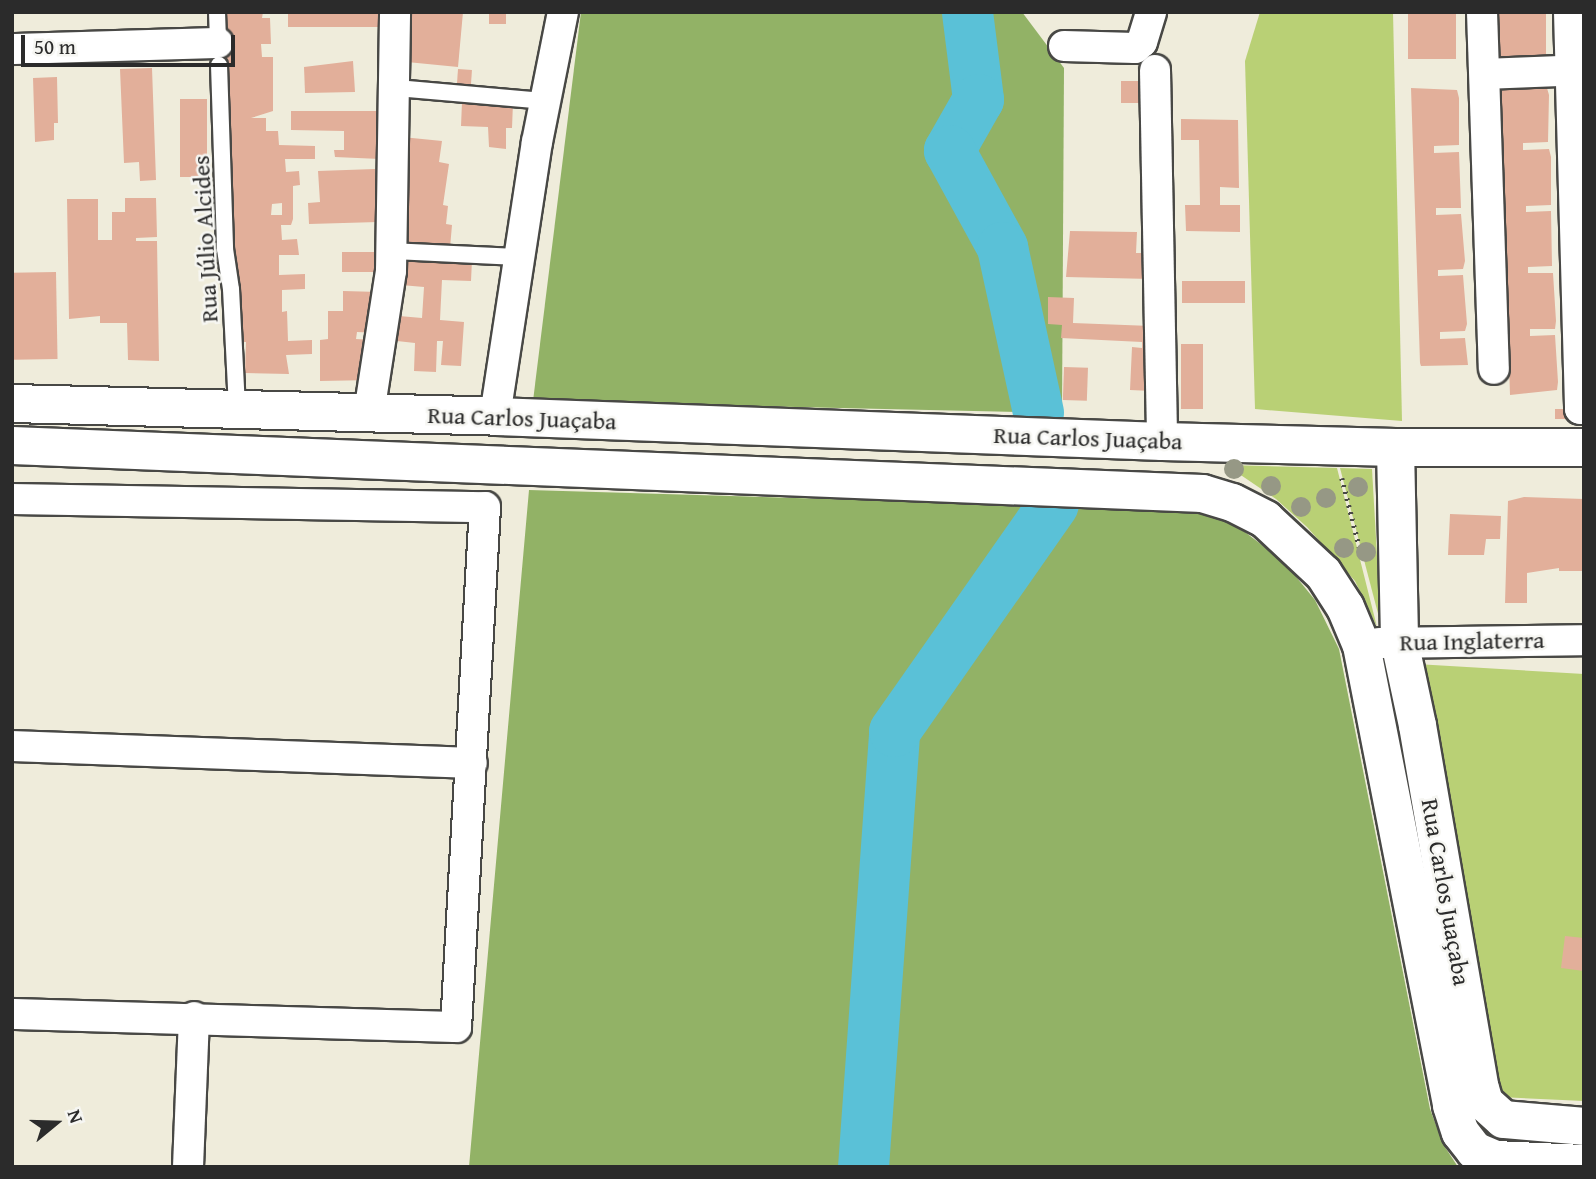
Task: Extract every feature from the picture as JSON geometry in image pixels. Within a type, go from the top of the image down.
[{"type":"street","points":[[369,413],[391,251],[396,12]]},
{"type":"street","points":[[495,416],[563,12]]},
{"type":"street","points":[[1064,47],[1135,48],[1142,42],[1151,12]]},
{"type":"street","points":[[1482,12],[1494,369]]},
{"type":"street","points":[[1569,12],[1578,70],[1580,409],[1584,409]]},
{"type":"street","points":[[12,49],[219,54]]},
{"type":"street","points":[[1155,70],[1162,441]]},
{"type":"street","points":[[1486,74],[1578,70]]},
{"type":"street","name":"Rua Carlos Juaçaba","points":[[12,403],[495,416],[1395,447],[1399,641],[1417,725],[1484,1102],[1497,1115],[1512,1122],[1584,1126]]},
{"type":"street","name":"Rua Carlos Juaçaba","points":[[12,445],[1202,493],[1251,511],[1296,547],[1336,590],[1362,645],[1451,1105],[1460,1132],[1474,1150],[1495,1159],[1584,1163]]},
{"type":"street","points":[[1395,447],[1584,447]]},
{"type":"street","points":[[12,1014],[194,1017],[456,1027],[489,464]]},
{"type":"street","points":[[12,499],[485,507]]},
{"type":"street","name":"Rua Inglaterra","points":[[1362,645],[1399,641],[1584,640]]},
{"type":"street","points":[[12,746],[472,763]]},
{"type":"street","points":[[188,1167],[194,1017]]},
{"type":"lane","name":"Rua Júlio Alcides","points":[[218,12],[225,248],[231,289],[237,409]]},
{"type":"lane","points":[[396,88],[546,101]]},
{"type":"lane","points":[[391,251],[520,257]]},
{"type":"path","points":[[1339,467],[1365,567]]},
{"type":"green space","points":[[581,12],[1022,12],[1064,68],[1062,413],[533,401]]},
{"type":"green space","points":[[1260,12],[1393,12],[1402,421],[1255,409],[1245,61]]},
{"type":"green space","points":[[1226,465],[1337,468],[1377,627],[1355,581],[1307,527],[1276,499]]},
{"type":"green space","points":[[1340,468],[1372,469],[1381,625]]},
{"type":"green space","points":[[529,490],[1157,509],[1212,513],[1245,532],[1284,562],[1315,600],[1339,649],[1430,1109],[1443,1144],[1458,1167],[469,1167]]},
{"type":"green space","points":[[1416,664],[1584,674],[1584,1101],[1500,1097]]},
{"type":"building","points":[[222,12],[263,12],[262,18],[270,18],[271,44],[261,44],[262,57],[273,57],[273,111],[251,118],[266,118],[266,131],[278,131],[279,145],[315,146],[315,159],[285,159],[286,172],[299,171],[300,185],[293,186],[293,219],[291,225],[281,225],[282,240],[297,239],[299,255],[279,255],[279,275],[305,274],[305,289],[282,290],[282,312],[287,311],[288,341],[312,340],[312,354],[286,355],[289,374],[245,373],[246,342],[240,342],[232,257],[235,257],[233,205],[226,205]],"holes":[[[282,203],[282,215],[271,215],[272,204]]]},
{"type":"building","points":[[288,12],[383,12],[383,27],[288,27]]},
{"type":"building","points":[[404,12],[463,12],[458,67],[407,62]]},
{"type":"building","points":[[489,12],[506,12],[506,24],[489,24]]},
{"type":"building","points":[[1408,12],[1456,12],[1456,59],[1408,59]]},
{"type":"building","points":[[1498,12],[1546,12],[1546,58],[1498,58]]},
{"type":"building","points":[[353,61],[355,92],[305,93],[304,67]]},
{"type":"building","points":[[152,68],[156,180],[140,181],[139,162],[124,163],[120,69]]},
{"type":"building","points":[[458,69],[472,70],[471,91],[457,90]]},
{"type":"building","points":[[57,77],[58,123],[54,123],[54,140],[35,142],[33,78]]},
{"type":"building","points":[[1121,81],[1143,81],[1143,103],[1121,103]]},
{"type":"building","points":[[1522,85],[1522,88],[1547,88],[1549,95],[1548,142],[1523,143],[1523,150],[1549,149],[1551,157],[1551,205],[1526,206],[1526,212],[1551,211],[1552,266],[1528,267],[1528,273],[1553,273],[1555,329],[1530,329],[1530,336],[1555,335],[1558,382],[1557,390],[1510,395],[1500,86]]},
{"type":"building","points":[[1411,88],[1457,90],[1459,98],[1459,145],[1434,146],[1434,153],[1459,152],[1461,208],[1436,208],[1436,215],[1461,214],[1465,261],[1463,269],[1438,270],[1438,276],[1463,275],[1467,324],[1465,331],[1440,332],[1440,339],[1465,338],[1468,365],[1421,366],[1420,363]]},
{"type":"building","points":[[180,99],[207,99],[207,177],[180,177]]},
{"type":"building","points":[[462,102],[513,103],[512,128],[506,128],[506,149],[489,147],[488,127],[461,126]]},
{"type":"building","points":[[291,111],[384,111],[380,159],[335,157],[334,150],[344,150],[344,131],[291,130]]},
{"type":"building","points":[[1181,119],[1238,120],[1239,188],[1220,187],[1220,205],[1240,205],[1240,232],[1186,231],[1185,205],[1200,205],[1199,140],[1181,140]]},
{"type":"building","points":[[402,137],[442,141],[439,162],[449,164],[443,205],[448,206],[446,224],[452,225],[450,248],[404,244],[407,220],[397,219]]},
{"type":"building","points":[[375,169],[378,222],[309,224],[308,203],[320,202],[318,171]]},
{"type":"building","points":[[125,198],[156,198],[157,237],[136,238],[136,241],[157,241],[159,361],[128,360],[127,323],[100,323],[100,316],[69,319],[67,199],[98,199],[98,240],[112,240],[112,212],[125,212]]},
{"type":"building","points":[[1070,231],[1137,232],[1136,253],[1152,253],[1151,279],[1066,277]]},
{"type":"building","points":[[342,252],[383,252],[383,272],[342,272]]},
{"type":"building","points":[[403,258],[472,260],[471,281],[442,280],[440,320],[464,322],[461,366],[441,365],[443,341],[437,341],[436,372],[414,371],[415,343],[397,341],[399,316],[422,318],[424,287],[401,285]]},
{"type":"building","points":[[56,272],[58,359],[14,360],[12,273]]},
{"type":"building","points":[[1182,281],[1245,281],[1245,303],[1182,303]]},
{"type":"building","points":[[343,291],[379,292],[378,333],[357,332],[356,339],[372,340],[372,380],[320,381],[320,340],[328,339],[328,311],[343,311]]},
{"type":"building","points":[[1048,297],[1074,298],[1073,323],[1151,326],[1152,391],[1130,390],[1132,347],[1142,348],[1142,342],[1061,338],[1062,325],[1048,324]]},
{"type":"building","points":[[1181,344],[1203,344],[1203,409],[1181,409]]},
{"type":"building","points":[[1064,367],[1088,368],[1087,401],[1063,400]]},
{"type":"building","points":[[1555,409],[1571,409],[1571,419],[1555,419]]},
{"type":"building","points":[[1524,497],[1584,499],[1584,571],[1559,571],[1559,568],[1527,573],[1527,603],[1505,603],[1508,501]]},
{"type":"building","points":[[1450,514],[1501,516],[1500,539],[1486,539],[1484,555],[1448,555]]},
{"type":"building","points":[[1565,936],[1584,938],[1584,971],[1561,968]]},
{"type":"waterway","points":[[967,12],[978,99],[949,150],[1002,247],[1038,412]]},
{"type":"waterway","points":[[863,1167],[894,731],[1053,504]]}]
